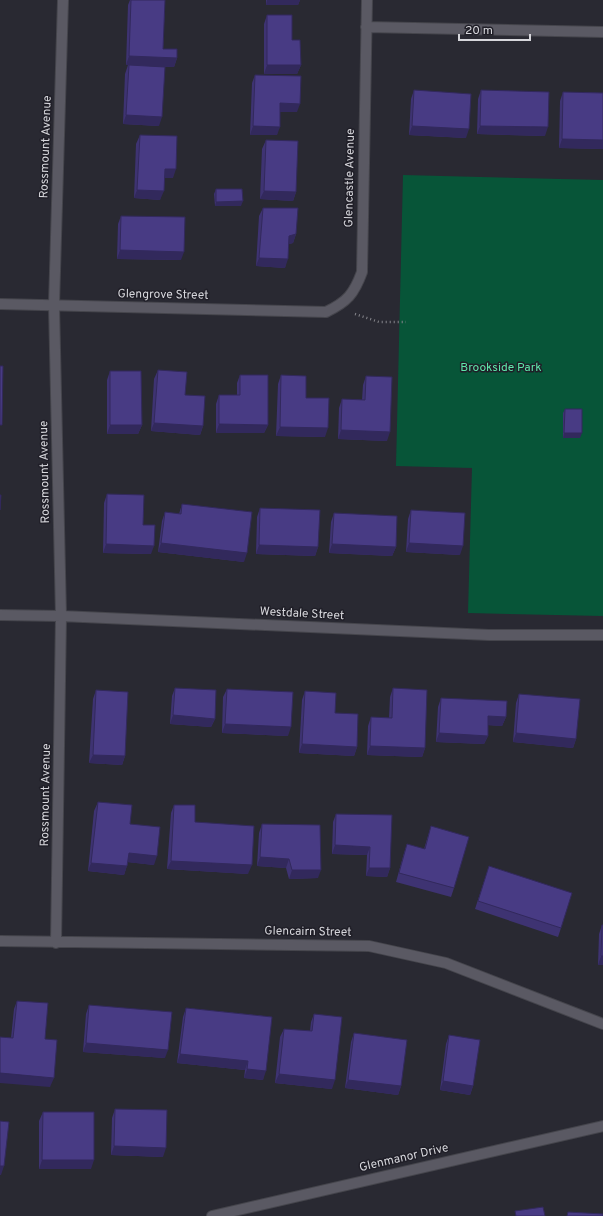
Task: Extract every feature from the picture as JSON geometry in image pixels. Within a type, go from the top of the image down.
[{"type":"street","name":"Rossmount Avenue","points":[[56,943],[61,616],[54,305],[63,0]]},
{"type":"street","name":"Glencastle Avenue","points":[[326,312],[341,304],[356,289],[362,272],[367,0]]},
{"type":"street","points":[[366,27],[603,32]]},
{"type":"street","name":"Glengrove Street","points":[[0,304],[326,312]]},
{"type":"street","name":"Westdale Street","points":[[0,615],[61,616],[489,635],[603,635]]},
{"type":"street","name":"Glencairn Street","points":[[0,941],[56,943],[369,946],[446,963],[603,1024]]},
{"type":"street","name":"Glenmanor Drive","points":[[212,1216],[603,1126]]},
{"type":"path","points":[[341,304],[355,314],[379,322],[406,322]]},
{"type":"green space","name":"Brookside Park","points":[[403,175],[603,180],[603,616],[468,613],[472,468],[396,466]]},
{"type":"building","points":[[131,0],[165,0],[163,49],[177,49],[177,58],[129,56]]},
{"type":"building","points":[[267,15],[292,15],[292,40],[300,40],[301,65],[267,65]]},
{"type":"building","points":[[129,65],[165,67],[162,117],[126,115]]},
{"type":"building","points":[[255,75],[301,76],[300,104],[280,103],[280,127],[253,126]]},
{"type":"building","points":[[414,90],[471,94],[469,129],[412,126]]},
{"type":"building","points":[[481,90],[549,92],[548,127],[480,126]]},
{"type":"building","points":[[563,92],[603,93],[603,140],[562,139]]},
{"type":"building","points":[[140,135],[177,136],[176,169],[165,169],[164,191],[137,190]]},
{"type":"building","points":[[266,140],[298,141],[296,192],[264,191]]},
{"type":"building","points":[[216,189],[242,189],[243,201],[216,202]]},
{"type":"building","points":[[263,208],[298,208],[296,234],[289,236],[288,259],[259,258]]},
{"type":"building","points":[[121,216],[185,217],[184,252],[120,250]]},
{"type":"building","points":[[0,366],[3,366],[2,425],[0,425]]},
{"type":"building","points":[[158,370],[187,372],[185,395],[205,396],[203,426],[154,423]]},
{"type":"building","points":[[110,371],[141,371],[142,425],[110,425]]},
{"type":"building","points":[[240,375],[268,375],[268,425],[219,424],[219,395],[240,395]]},
{"type":"building","points":[[281,375],[306,376],[306,398],[329,398],[328,428],[280,427]]},
{"type":"building","points":[[366,376],[392,377],[390,432],[341,430],[342,399],[365,400]]},
{"type":"building","points":[[565,409],[582,409],[582,433],[564,433]]},
{"type":"building","points":[[107,494],[144,495],[143,525],[155,525],[154,546],[106,544]]},
{"type":"building","points":[[182,504],[252,512],[247,553],[161,543],[165,512],[181,514]]},
{"type":"building","points":[[260,508],[320,510],[318,547],[259,545]]},
{"type":"building","points":[[411,510],[465,513],[463,546],[409,543]]},
{"type":"building","points":[[334,513],[397,516],[396,547],[332,544]]},
{"type":"building","points":[[175,688],[216,690],[215,719],[173,715]]},
{"type":"building","points":[[393,688],[427,690],[425,748],[370,746],[371,717],[392,718]]},
{"type":"building","points":[[227,689],[293,692],[291,727],[225,724]]},
{"type":"building","points":[[96,690],[128,692],[125,756],[93,755]]},
{"type":"building","points":[[305,691],[336,693],[335,713],[358,714],[357,747],[302,744]]},
{"type":"building","points":[[519,694],[580,699],[576,739],[516,733]]},
{"type":"building","points":[[441,698],[507,701],[506,717],[488,716],[488,736],[439,733]]},
{"type":"building","points":[[98,802],[132,805],[130,824],[160,827],[157,856],[129,853],[127,866],[91,863]]},
{"type":"building","points":[[174,805],[195,805],[195,822],[254,826],[252,865],[171,861]]},
{"type":"building","points":[[336,814],[392,815],[390,868],[369,868],[370,847],[335,845]]},
{"type":"building","points":[[262,824],[320,825],[321,870],[292,870],[289,859],[260,857]]},
{"type":"building","points":[[431,826],[469,837],[454,888],[399,873],[407,844],[425,849]]},
{"type":"building","points":[[489,866],[572,893],[561,928],[478,901]]},
{"type":"building","points":[[602,925],[603,956],[601,956]]},
{"type":"building","points":[[17,1001],[48,1003],[45,1039],[57,1040],[54,1078],[0,1073],[0,1037],[13,1038]]},
{"type":"building","points":[[89,1005],[172,1012],[168,1050],[86,1043]]},
{"type":"building","points":[[186,1008],[272,1017],[266,1071],[247,1069],[248,1061],[180,1054]]},
{"type":"building","points":[[314,1014],[342,1017],[335,1080],[279,1074],[284,1029],[312,1031]]},
{"type":"building","points":[[354,1033],[407,1040],[401,1086],[348,1080]]},
{"type":"building","points":[[449,1035],[480,1040],[473,1086],[443,1081]]},
{"type":"building","points":[[115,1109],[167,1110],[166,1148],[114,1146]]},
{"type":"building","points":[[43,1112],[94,1112],[94,1160],[42,1160]]},
{"type":"building","points":[[0,1121],[9,1122],[4,1166],[0,1166]]},
{"type":"building","points":[[543,1207],[545,1216],[516,1216],[515,1211]]},
{"type":"building","points":[[568,1212],[603,1214],[603,1216],[567,1216]]}]
